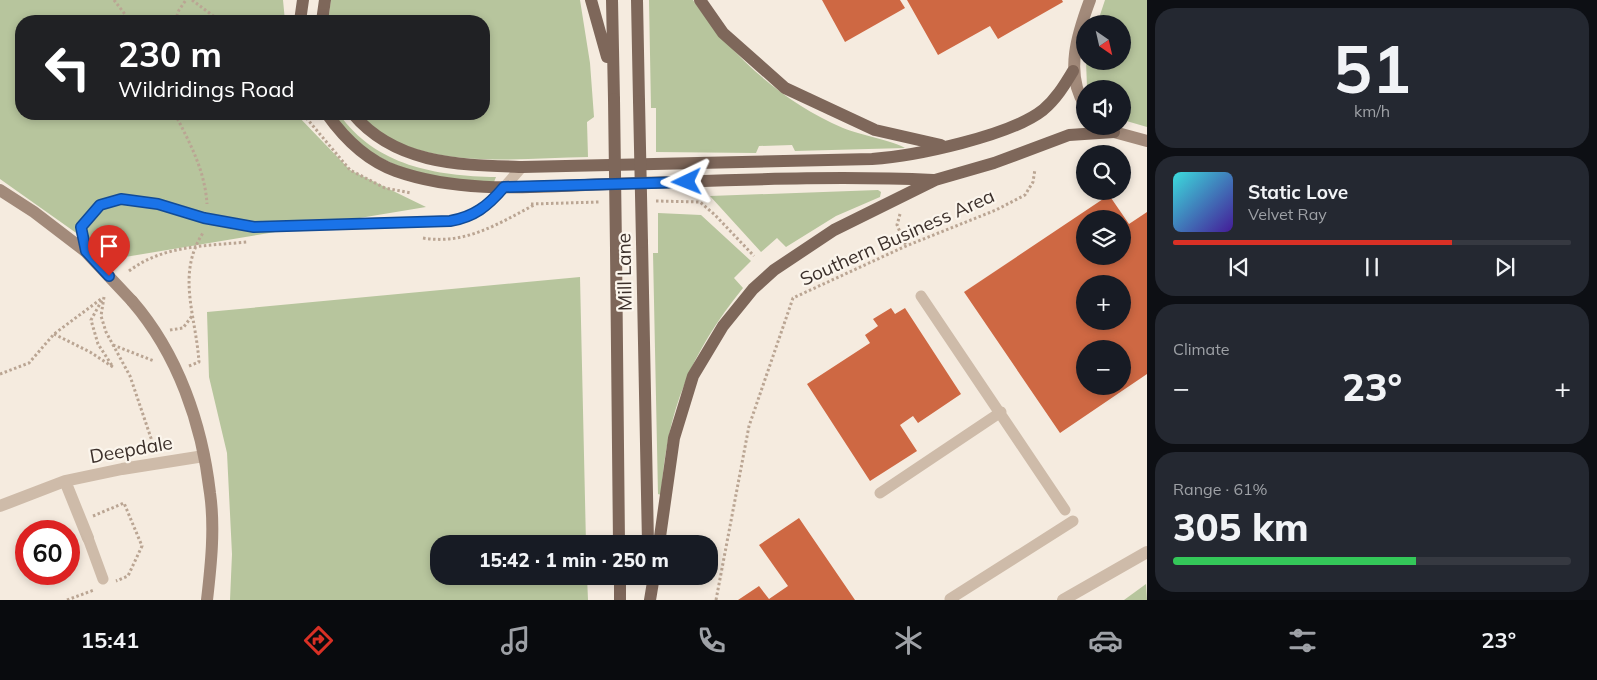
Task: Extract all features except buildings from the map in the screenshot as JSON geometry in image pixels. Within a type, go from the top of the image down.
[{"type":"main road","points":[[301,15],[303,0]]},
{"type":"main road","points":[[323,15],[325,0]]},
{"type":"main road","points":[[592,0],[613,84]]},
{"type":"main road","name":"Mill Lane","points":[[612,0],[620,535]]},
{"type":"main road","name":"Mill Lane","points":[[637,0],[648,535]]},
{"type":"main road","points":[[700,0],[723,33],[785,88],[875,130],[945,146]]},
{"type":"main road","points":[[358,120],[388,144],[423,158],[458,164],[522,167],[872,159],[913,154],[982,137],[1032,117],[1058,95],[1072,71]]},
{"type":"main road","points":[[332,120],[346,138],[376,161],[394,170],[440,182],[504,187],[741,180],[883,178],[935,180]]},
{"type":"main road","points":[[660,535],[674,438],[693,376],[722,326],[753,289],[788,258],[834,230],[935,180],[994,163],[1076,134]]},
{"type":"main road","points":[[620,585],[620,600]]},
{"type":"main road","points":[[649,585],[650,600]]},
{"type":"main road","points":[[650,600],[652,585]]},
{"type":"street","points":[[1076,86],[1072,71],[1082,24],[1090,0]]},
{"type":"street","points":[[1128,135],[1147,141]]},
{"type":"street","points":[[0,190],[34,212],[86,251],[132,301],[155,332],[177,372],[194,416],[204,456],[211,504],[212,551],[207,600]]},
{"type":"street","name":"Deepdale","points":[[0,506],[65,481],[204,456]]},
{"type":"street","points":[[65,481],[88,538]]},
{"type":"street","points":[[1063,600],[1147,552]]},
{"type":"lane","points":[[86,251],[81,227],[100,205],[121,199],[158,204],[204,218],[243,226],[288,227],[450,221],[466,219],[490,204],[522,167]]},
{"type":"lane","points":[[922,296],[1065,510]]},
{"type":"lane","points":[[880,493],[1000,412]]},
{"type":"lane","points":[[950,599],[1073,521]]},
{"type":"lane","points":[[88,538],[105,583]]},
{"type":"path","points":[[114,0],[125,15]]},
{"type":"path","points":[[177,15],[186,0]]},
{"type":"path","points":[[192,0],[212,15]]},
{"type":"path","points":[[178,120],[192,147],[206,185],[207,206]]},
{"type":"path","name":"Southern Business Area","points":[[716,600],[748,426],[793,298],[906,246],[996,210],[1025,195],[1033,182],[1035,170]]},
{"type":"path","points":[[906,207],[900,212],[897,225],[906,246]]},
{"type":"path","points":[[113,345],[177,372],[199,362],[192,316],[188,268],[194,247]]},
{"type":"path","points":[[0,374],[29,363],[54,334],[104,297]]},
{"type":"path","points":[[54,334],[90,352],[113,368],[98,344],[91,320],[104,297]]},
{"type":"path","points":[[104,297],[101,316],[113,345],[130,376],[151,433],[158,463]]},
{"type":"path","points":[[155,332],[183,328],[192,316]]},
{"type":"path","points":[[67,600],[105,583],[128,576],[142,546],[124,503],[82,520]]},
{"type":"green space","points":[[0,0],[283,0],[284,15],[15,15],[15,120],[302,120],[350,170],[426,207],[113,259],[0,179]]},
{"type":"green space","points":[[331,0],[580,0],[590,63],[594,117],[587,122],[588,157],[463,158],[415,149],[388,138],[366,120],[490,120],[490,15],[329,15]]},
{"type":"green space","points":[[649,0],[693,0],[724,40],[741,58],[759,75],[799,104],[843,128],[905,148],[795,151],[792,145],[759,146],[756,153],[656,152],[656,108],[651,108]]},
{"type":"green space","points":[[1105,0],[1147,0],[1147,127],[1131,122],[1131,80],[1087,80],[1086,70],[1131,70],[1131,15],[1100,15]]},
{"type":"green space","points":[[337,120],[344,120],[354,132],[371,146],[389,157],[409,165],[451,174],[496,177],[494,182],[457,180],[420,173],[386,160],[370,151],[349,134]]},
{"type":"green space","points":[[878,190],[881,192],[880,197],[836,216],[786,247],[777,238],[761,252],[710,196]]},
{"type":"green space","points":[[658,213],[701,215],[751,261],[734,278],[743,288],[709,336],[684,384],[669,436],[661,495],[658,494],[653,253],[658,253]]},
{"type":"green space","points":[[580,277],[586,535],[430,535],[430,585],[587,585],[588,600],[230,600],[232,554],[227,453],[209,377],[207,312]]},
{"type":"green space","points":[[1146,584],[1147,600],[1124,600]]},
{"type":"route","points":[[109,276],[86,251],[81,227],[100,205],[121,199],[133,199],[158,204],[204,218],[243,226],[288,227],[466,219],[490,204],[504,187],[687,182]]}]
